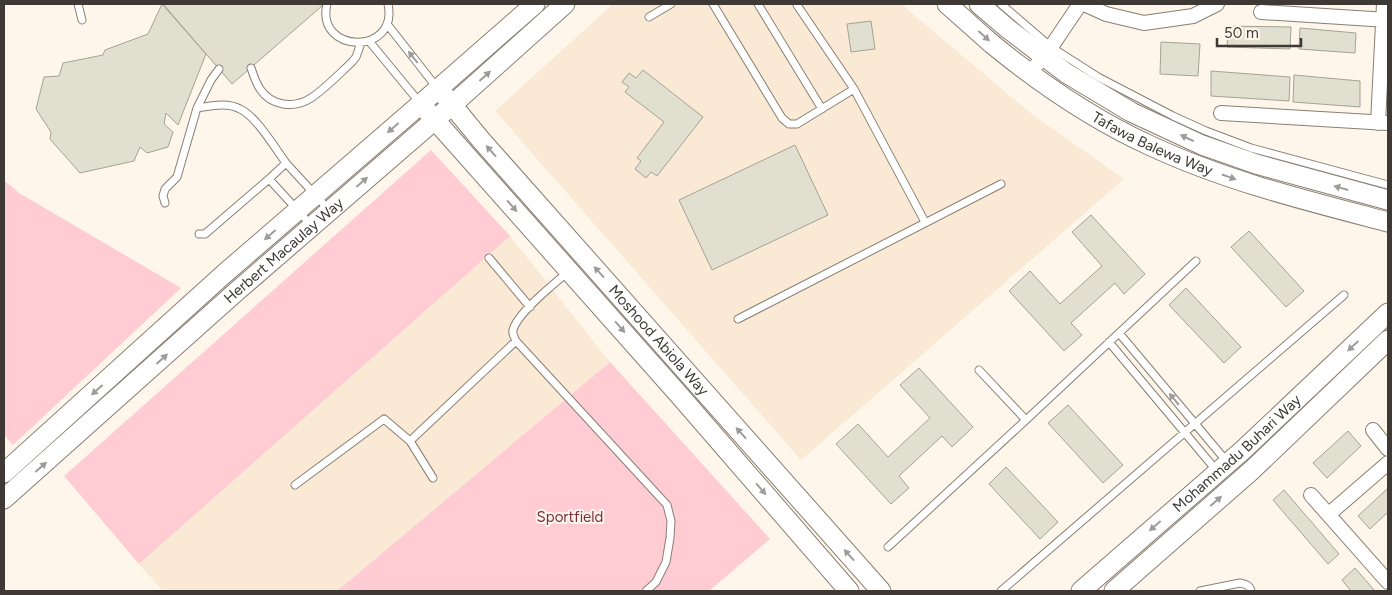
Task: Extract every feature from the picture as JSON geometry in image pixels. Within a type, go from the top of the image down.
[{"type":"main road","name":"Herbert Macaulay Way","points":[[4,473],[298,210],[535,4]]},
{"type":"main road","name":"Herbert Macaulay Way","points":[[4,499],[565,4]]},
{"type":"main road","name":"Tafawa Balewa Way","points":[[947,4],[992,44],[1054,90],[1098,118],[1158,149],[1198,166],[1250,184],[1388,222]]},
{"type":"main road","name":"Tafawa Balewa Way","points":[[979,4],[1047,52],[1066,73],[1131,112],[1202,145],[1256,164],[1388,200]]},
{"type":"main road","name":"Moshood Abiola Way","points":[[438,89],[882,591]]},
{"type":"main road","name":"Moshood Abiola Way","points":[[421,104],[850,591]]},
{"type":"main road","name":"Mohammadu Buhari Way","points":[[1081,591],[1223,467],[1388,312]]},
{"type":"main road","name":"Mohammadu Buhari Way","points":[[1114,591],[1252,470],[1388,340]]},
{"type":"main road","points":[[680,396],[696,382]]},
{"type":"street","points":[[1030,73],[1080,4]]},
{"type":"street","points":[[1084,4],[1144,23],[1193,16],[1217,4]]},
{"type":"street","points":[[1221,113],[1383,123],[1386,20],[1384,4]]},
{"type":"street","points":[[1261,12],[1386,20]]},
{"type":"street","points":[[1373,430],[1388,449]]},
{"type":"street","points":[[1329,514],[1388,463]]},
{"type":"street","points":[[1311,495],[1388,582]]},
{"type":"lane","points":[[78,4],[82,20]]},
{"type":"lane","points":[[327,4],[326,16],[332,31],[338,37],[353,43],[361,43],[377,37],[387,24],[389,15],[388,4]]},
{"type":"lane","points":[[649,17],[671,4]]},
{"type":"lane","points":[[713,4],[782,118],[789,124],[797,124],[854,89]]},
{"type":"lane","points":[[758,4],[822,109]]},
{"type":"lane","points":[[797,4],[854,89],[925,222]]},
{"type":"lane","points":[[1001,4],[1047,52],[1173,116],[1251,148],[1388,185]]},
{"type":"lane","points":[[387,24],[438,89]]},
{"type":"lane","points":[[369,41],[421,104]]},
{"type":"lane","points":[[251,68],[263,93],[284,105],[294,104],[311,98],[352,62],[361,43]]},
{"type":"lane","points":[[165,203],[163,196],[165,189],[176,177],[197,108],[211,80],[219,69]]},
{"type":"lane","points":[[197,108],[221,105],[240,109],[252,117],[286,163],[330,211]]},
{"type":"lane","points":[[199,234],[205,234],[286,163]]},
{"type":"lane","points":[[269,179],[312,226]]},
{"type":"lane","points":[[738,319],[1001,184]]},
{"type":"lane","points":[[489,258],[530,307]]},
{"type":"lane","points":[[888,547],[1196,260]]},
{"type":"lane","points":[[569,270],[518,320],[513,334],[516,341],[667,505],[671,521],[666,562],[656,582],[646,591]]},
{"type":"lane","points":[[1001,591],[1344,295]]},
{"type":"lane","points":[[1119,333],[1195,423],[1223,467]]},
{"type":"lane","points":[[410,441],[516,341]]},
{"type":"lane","points":[[1109,342],[1185,432],[1223,467]]},
{"type":"lane","points":[[979,370],[1026,420]]},
{"type":"lane","points":[[295,485],[384,419],[410,441],[433,478]]},
{"type":"lane","points":[[1200,591],[1219,589],[1240,583],[1246,584],[1251,591]]},
{"type":"shaded area","points":[[613,4],[903,4],[1033,115],[1124,179],[801,460],[495,111]]},
{"type":"shaded area","points":[[510,236],[610,362],[337,591],[163,591],[139,564]]},
{"type":"green space","points":[[431,150],[510,236],[139,564],[64,476]]},
{"type":"green space","points":[[4,180],[19,193],[181,288],[13,445],[4,435]]},
{"type":"green space","name":"Sportfield","points":[[610,362],[770,539],[709,591],[337,591]]},
{"type":"building","points":[[162,4],[206,54],[178,125],[166,113],[164,124],[173,132],[168,147],[147,153],[140,147],[134,161],[80,173],[50,139],[51,132],[36,109],[44,77],[59,76],[63,63],[103,55],[105,50],[148,34]]},
{"type":"building","points":[[163,4],[321,4],[322,6],[232,84]]},
{"type":"building","points":[[871,21],[875,49],[851,52],[847,24]]},
{"type":"building","points":[[1228,26],[1291,27],[1290,49],[1227,47]]},
{"type":"building","points":[[1300,28],[1356,33],[1355,53],[1299,49]]},
{"type":"building","points":[[1161,42],[1200,44],[1198,76],[1160,74]]},
{"type":"building","points":[[643,70],[703,117],[657,176],[651,172],[646,178],[635,169],[641,161],[637,158],[664,122],[625,92],[629,87],[622,82],[629,73],[636,78]]},
{"type":"building","points":[[1211,71],[1290,77],[1289,101],[1211,96]]},
{"type":"building","points":[[1294,75],[1360,81],[1360,107],[1293,102]]},
{"type":"building","points":[[795,145],[828,215],[712,270],[679,200]]},
{"type":"building","points":[[1091,215],[1145,274],[1124,294],[1115,283],[1071,323],[1082,335],[1064,351],[1009,291],[1030,271],[1060,304],[1102,266],[1072,232]]},
{"type":"building","points":[[1249,231],[1304,291],[1286,307],[1231,247]]},
{"type":"building","points":[[1186,288],[1241,347],[1224,363],[1169,305]]},
{"type":"building","points":[[919,368],[973,427],[952,447],[942,436],[899,476],[909,488],[891,504],[836,444],[858,424],[888,457],[930,418],[900,385]]},
{"type":"building","points":[[1068,405],[1123,465],[1103,483],[1048,423]]},
{"type":"building","points":[[1348,431],[1361,446],[1327,478],[1313,463]]},
{"type":"building","points":[[1006,467],[1058,522],[1040,539],[989,484]]},
{"type":"building","points":[[1388,488],[1388,512],[1370,529],[1358,516]]},
{"type":"building","points":[[1284,490],[1339,554],[1328,564],[1273,500]]},
{"type":"building","points":[[1355,568],[1375,591],[1351,591],[1342,580]]}]
